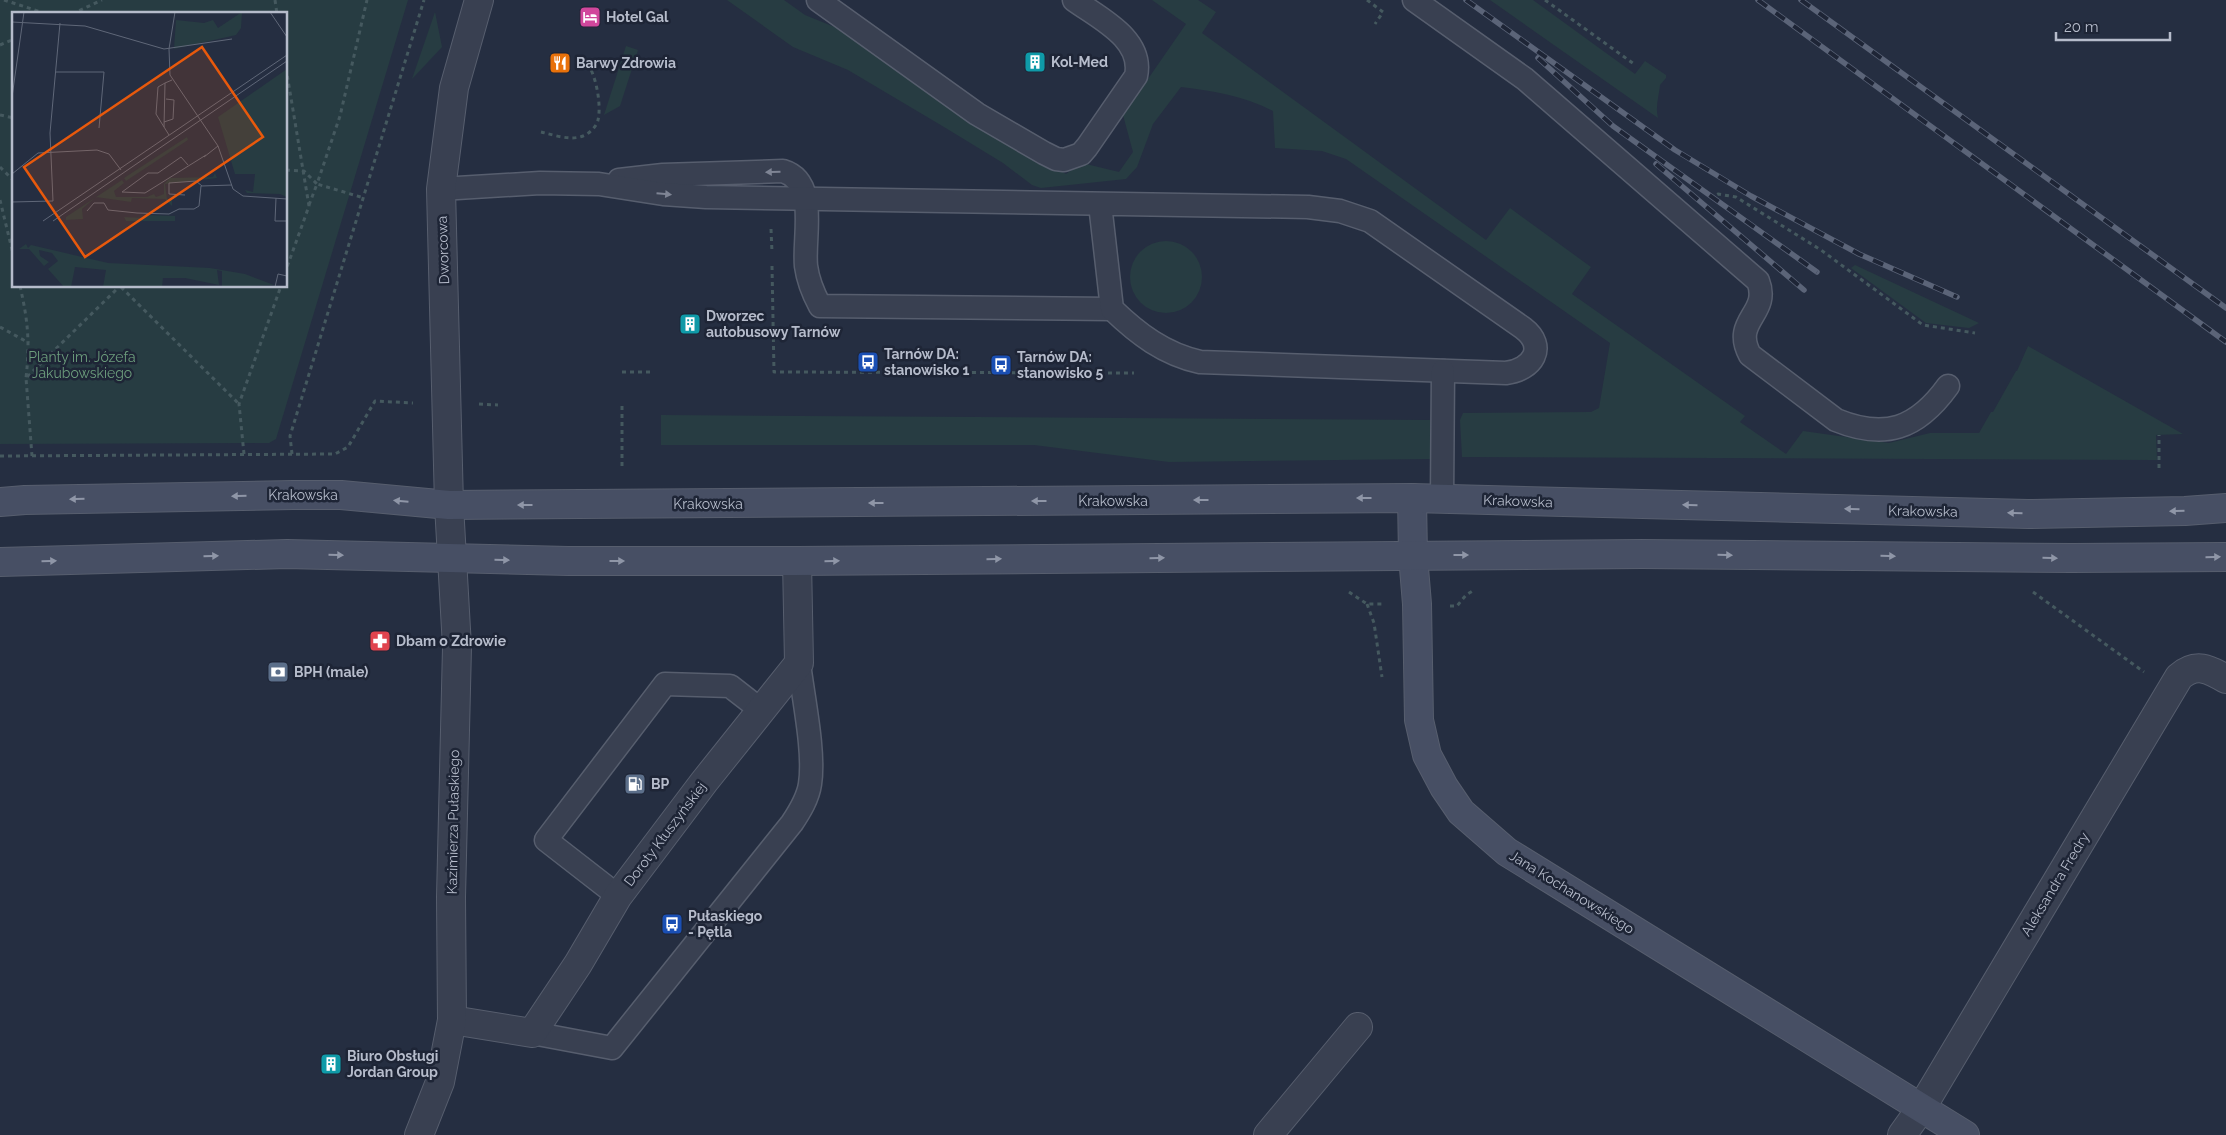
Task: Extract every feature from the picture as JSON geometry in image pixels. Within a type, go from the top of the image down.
[{"type":"street","name":"Dworcowa","points":[[449,505],[441,188],[454,88],[479,0]]},
{"type":"street","name":"Krakowska","points":[[0,502],[293,494],[340,495],[449,505],[1412,498],[2028,514],[2185,511],[2226,508]]},
{"type":"street","name":"Jana Kochanowskiego","points":[[1412,498],[1413,556],[1417,604],[1419,720],[1427,754],[1444,787],[1461,812],[1507,852],[1965,1135]]},
{"type":"street","name":"Kazimierza Pułaskiego","points":[[419,1135],[440,1082],[452,1020],[451,897],[457,647],[449,505]]},
{"type":"street","points":[[0,562],[287,554],[568,561],[1642,554],[2072,558],[2226,557]]},
{"type":"street","points":[[797,561],[800,663]]},
{"type":"street","name":"Doroty Kłuszyńskiej","points":[[532,1033],[578,964],[618,896],[704,782],[800,663]]},
{"type":"street","name":"Aleksandra Fredry","points":[[1902,1135],[1922,1107],[2179,677],[2188,670],[2211,670],[2226,680]]},
{"type":"street","points":[[452,1020],[532,1033]]},
{"type":"street","points":[[1268,1135],[1358,1028]]},
{"type":"lane","points":[[818,0],[977,114],[1044,153],[1064,160],[1081,154],[1087,147],[1136,76],[1138,69],[1132,48],[1126,39],[1074,0]]},
{"type":"lane","points":[[1414,0],[1525,79],[1758,281],[1761,289],[1761,300],[1745,330],[1744,343],[1750,355],[1836,420],[1851,426],[1875,431],[1893,429],[1923,413],[1937,402],[1948,386]]},
{"type":"lane","points":[[441,188],[540,183],[599,184],[663,194],[1308,207],[1340,211],[1370,221],[1523,328],[1533,336],[1536,344],[1535,354],[1516,372],[1200,362],[1181,358],[1146,340],[1112,309],[1100,204]]},
{"type":"lane","points":[[806,198],[806,265],[810,287],[820,306],[1112,309]]},
{"type":"lane","points":[[1442,499],[1443,371]]},
{"type":"lane","points":[[532,1033],[612,1048],[792,823],[803,806],[810,786],[812,766],[800,663]]},
{"type":"lane","points":[[618,896],[546,840],[665,684],[730,686],[761,710]]},
{"type":"path","points":[[4,0],[41,12]]},
{"type":"path","points":[[76,12],[102,0]]},
{"type":"path","points":[[288,264],[340,116],[367,0]]},
{"type":"path","points":[[292,454],[290,436],[424,0]]},
{"type":"path","points":[[1367,0],[1383,12],[1375,24]]},
{"type":"path","points":[[1545,0],[1634,64]]},
{"type":"path","points":[[0,45],[12,40]]},
{"type":"path","points":[[541,132],[572,138],[583,136],[594,128],[598,122],[597,91],[591,67],[580,56]]},
{"type":"path","points":[[288,79],[309,206]]},
{"type":"path","points":[[0,167],[12,179]]},
{"type":"path","points":[[288,170],[304,171],[317,184],[364,198]]},
{"type":"path","points":[[1689,221],[1712,196],[1718,194],[1736,197],[1821,250],[1923,325],[1975,333]]},
{"type":"path","points":[[0,200],[12,250]]},
{"type":"path","points":[[20,288],[27,314],[30,344],[26,378],[32,456]]},
{"type":"path","points":[[26,378],[118,288]]},
{"type":"path","points":[[122,288],[239,404]]},
{"type":"path","points":[[244,454],[239,404],[280,288]]},
{"type":"path","points":[[0,327],[30,344]]},
{"type":"path","points":[[622,372],[650,372]]},
{"type":"path","points":[[0,456],[334,454],[344,450],[352,442],[375,401],[402,402]]},
{"type":"path","points":[[622,406],[622,462]]},
{"type":"path","points":[[2159,435],[2159,468]]},
{"type":"path","points":[[2031,591],[2171,691]]},
{"type":"green space","name":"Planty im. Józefa Jakubowskiego","points":[[0,0],[408,0],[276,439],[269,443],[0,444]]},
{"type":"green space","points":[[727,0],[784,0],[805,15],[837,28],[976,125],[1066,174],[1082,163],[1119,172],[1133,152],[1123,115],[1186,24],[1152,0],[1198,0],[1216,12],[1202,33],[1486,240],[1510,208],[1591,267],[1572,294],[1745,416],[1740,422],[1786,454],[1803,431],[1889,443],[1930,433],[1979,433],[2017,371],[2028,346],[2183,434],[2156,435],[2157,460],[1462,457],[1460,420],[1463,413],[1591,412],[1599,408],[1610,343],[1346,159],[1322,151],[1275,148],[1273,111],[1251,101],[1217,92],[1181,87],[1153,124],[1137,167],[1126,179],[1041,188],[1032,185],[1003,163],[848,70],[793,47]]},
{"type":"green space","points":[[1490,0],[1533,0],[1635,74],[1645,61],[1666,75],[1666,78],[1660,85],[1657,106],[1658,118]]},
{"type":"green space","points":[[435,12],[442,47],[412,79]]},
{"type":"green space","points":[[626,46],[638,50],[620,106],[604,115]]},
{"type":"green space","points":[[1166,241],[1186,247],[1196,257],[1202,277],[1196,297],[1186,307],[1166,313],[1146,307],[1136,297],[1130,277],[1136,257],[1146,247]]},
{"type":"green space","points":[[1855,265],[1979,323],[1969,328],[1926,323],[1851,268]]},
{"type":"green space","points":[[661,415],[1430,420],[1431,459],[1169,462],[1034,445],[661,445]]},
{"type":"railway","points":[[1466,0],[1675,150],[1751,196],[1859,254],[1957,297]]},
{"type":"railway","points":[[1758,0],[2226,342]]},
{"type":"railway","points":[[1801,0],[2226,308]]},
{"type":"railway","points":[[1538,58],[1613,126],[1817,272]]},
{"type":"railway","points":[[1656,164],[1804,290]]},
{"type":"place","name":"Hotel Gal","points":[[590,17]]},
{"type":"place","name":"Kol-Med","points":[[1035,62]]},
{"type":"place","name":"Barwy Zdrowia","points":[[560,63]]},
{"type":"place","name":"Dworzec autobusowy Tarnów","points":[[690,324]]},
{"type":"place","name":"Tarnów DA: stanowisko 1","points":[[868,362]]},
{"type":"place","name":"Tarnów DA: stanowisko 5","points":[[1001,365]]},
{"type":"place","name":"Dbam o Zdrowie","points":[[380,641]]},
{"type":"place","name":"BPH (male)","points":[[278,672]]},
{"type":"place","name":"BP","points":[[635,784]]},
{"type":"place","name":"Pułaskiego - Pętla","points":[[672,924]]},
{"type":"place","name":"Biuro Obsługi Jordan Group","points":[[331,1064]]}]
